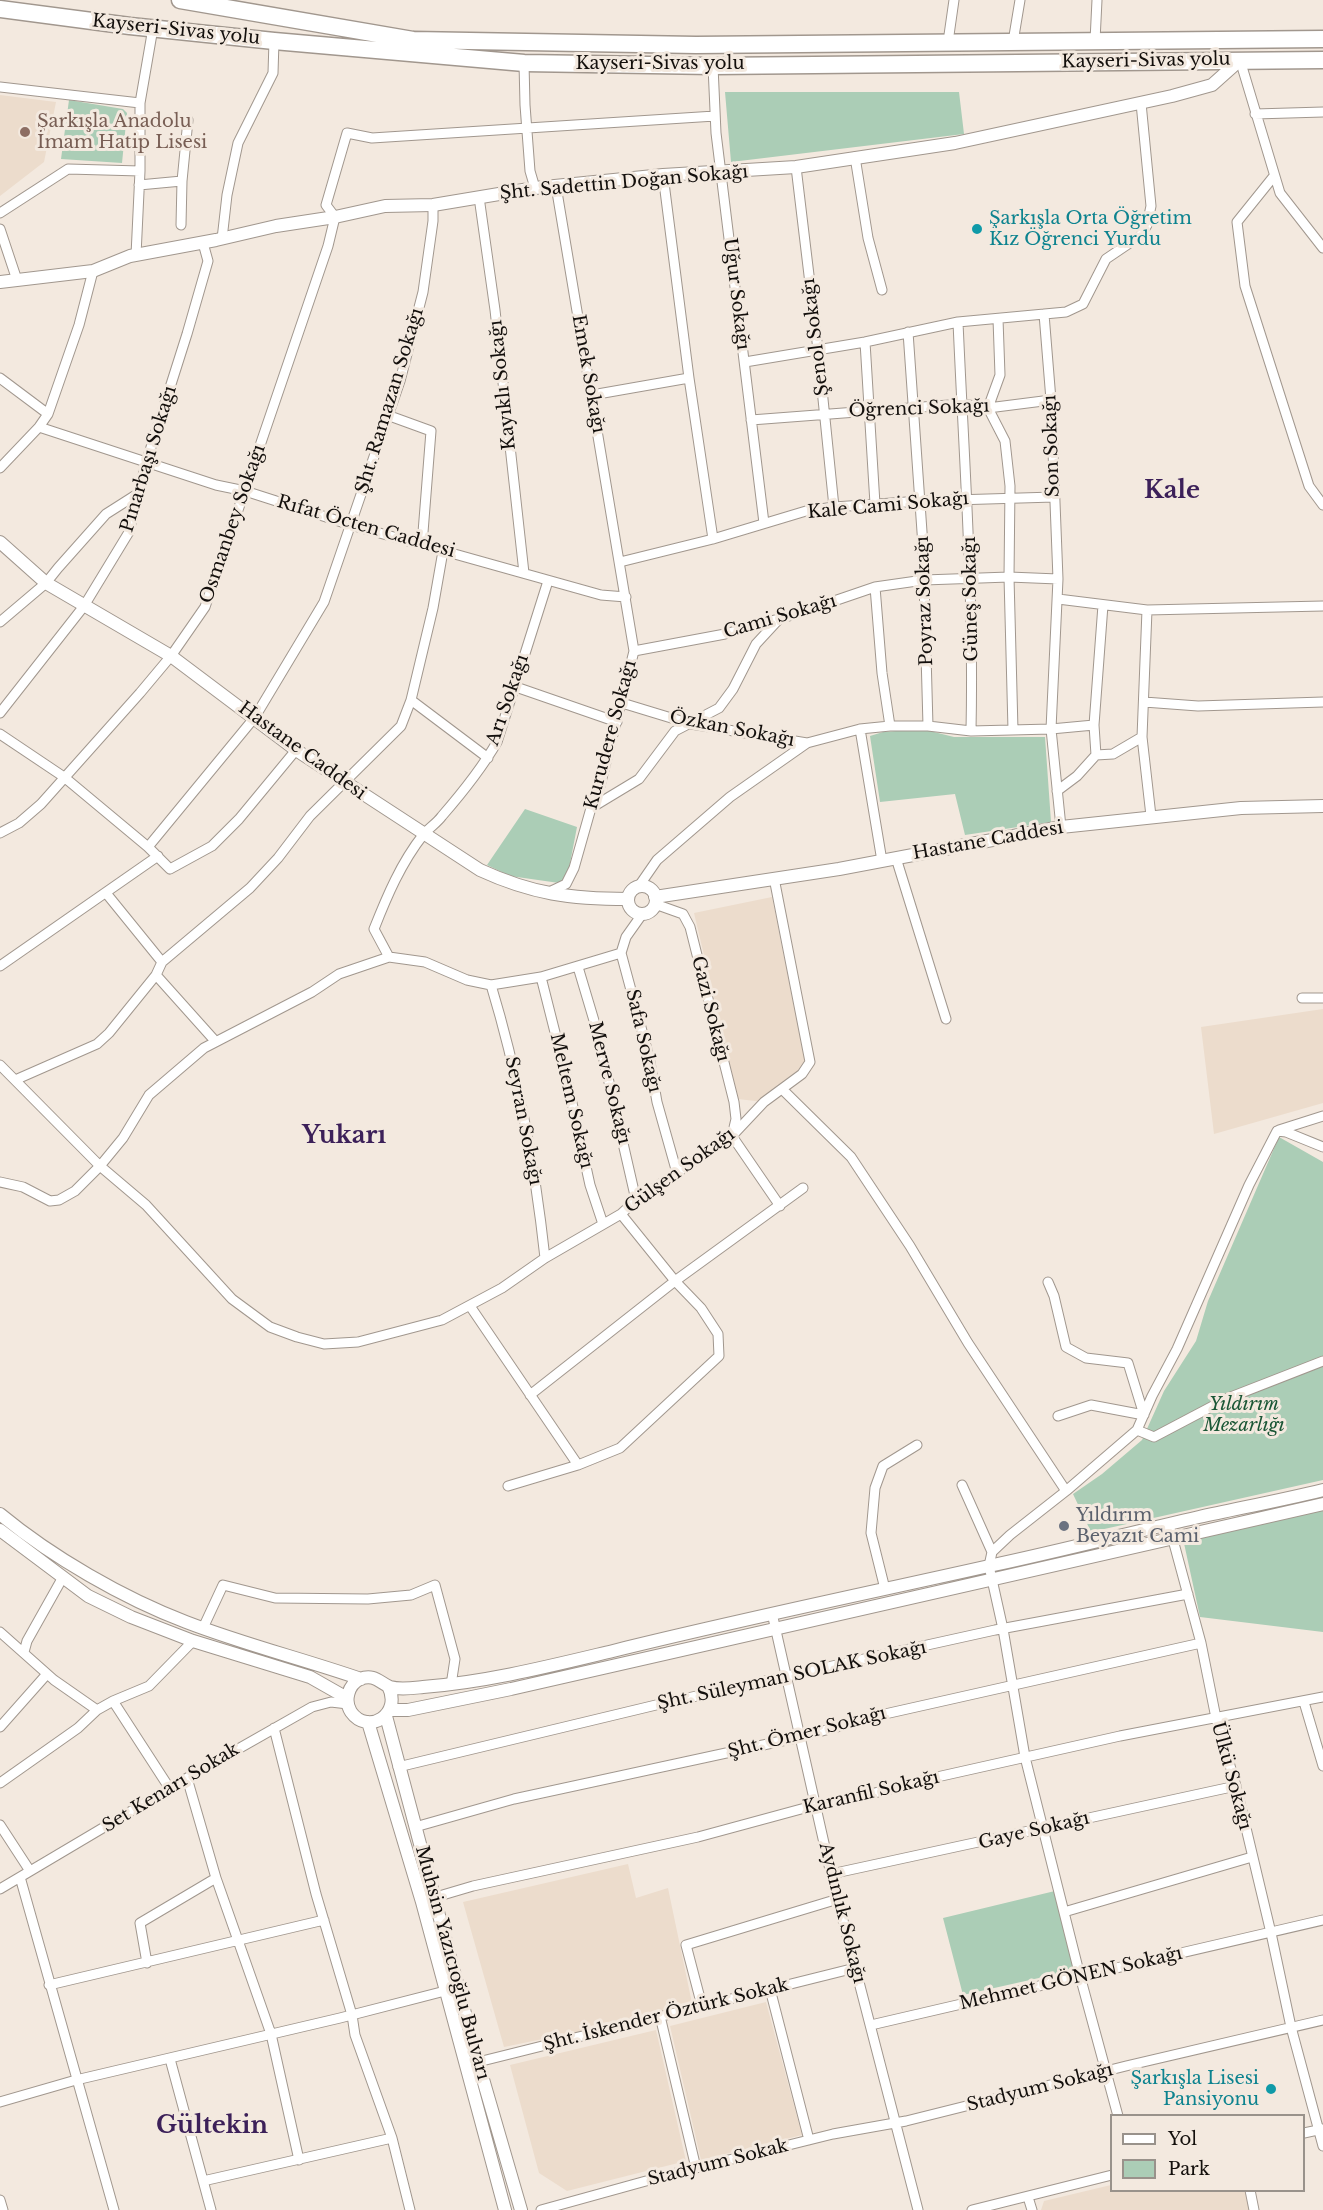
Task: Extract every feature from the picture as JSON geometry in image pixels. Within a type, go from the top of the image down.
[{"type":"highway","name":"Kayseri-Sivas yolu","points":[[180,0],[413,40],[696,45],[1323,39]]},
{"type":"highway","name":"Kayseri-Sivas yolu","points":[[0,9],[274,41],[524,63],[713,66],[1323,60]]},
{"type":"street","points":[[948,42],[954,0]]},
{"type":"street","points":[[1013,42],[1020,0]]},
{"type":"street","points":[[1095,41],[1097,0]]},
{"type":"street","points":[[136,255],[140,103],[153,28]]},
{"type":"street","points":[[222,239],[227,195],[238,143],[273,73],[274,41]]},
{"type":"street","points":[[1240,60],[1280,193],[1323,248]]},
{"type":"street","name":"Şht. Sadettin Doğan Sokağı","points":[[0,282],[93,271],[136,255],[385,206],[433,205],[535,188],[663,175],[796,167],[955,143],[1141,103],[1212,85],[1240,60]]},
{"type":"street","points":[[524,63],[530,171],[535,188]]},
{"type":"street","name":"Uğur Sokağı","points":[[713,66],[721,172],[764,523]]},
{"type":"street","points":[[0,87],[140,103]]},
{"type":"street","points":[[745,362],[865,342],[958,322],[1066,312],[1083,304],[1106,260],[1140,236],[1147,225],[1151,206],[1141,103]]},
{"type":"street","points":[[1255,114],[1323,112]]},
{"type":"street","points":[[335,217],[326,205],[347,133],[372,138],[715,116]]},
{"type":"street","points":[[181,225],[182,181],[188,120]]},
{"type":"street","points":[[855,157],[868,238],[882,290]]},
{"type":"street","name":"Şenol Sokağı","points":[[796,167],[834,507]]},
{"type":"street","points":[[0,213],[68,169],[140,171]]},
{"type":"street","points":[[663,175],[689,378],[713,539]]},
{"type":"street","points":[[1274,176],[1237,222],[1245,286],[1309,486],[1323,505]]},
{"type":"street","points":[[139,185],[182,181]]},
{"type":"street","name":"Emek Sokağı","points":[[556,186],[620,562]]},
{"type":"street","name":"Kayıklı Sokağı","points":[[479,197],[495,310],[524,573]]},
{"type":"street","name":"Şht. Ramazan Sokağı","points":[[148,847],[255,717],[324,602],[400,381],[423,292],[433,221],[433,205]]},
{"type":"street","name":"Osmanbey Sokağı","points":[[0,833],[19,823],[41,804],[171,656],[205,607],[328,246],[335,217]]},
{"type":"street","points":[[0,230],[18,279]]},
{"type":"street","name":"Pınarbaşı Sokağı","points":[[0,713],[84,606],[129,531],[146,463],[208,261],[203,243]]},
{"type":"street","points":[[0,468],[39,427],[48,414],[79,325],[93,271]]},
{"type":"street","name":"Son Sokağı","points":[[1044,314],[1051,400],[1058,579],[1051,729],[1061,827]]},
{"type":"street","points":[[998,319],[1000,375],[988,408],[1005,441],[1010,497],[1009,577],[1013,730]]},
{"type":"street","name":"Güneş Sokağı","points":[[958,322],[971,579],[971,731]]},
{"type":"street","name":"Poyraz Sokağı","points":[[908,332],[921,501],[928,726]]},
{"type":"street","points":[[865,342],[875,504]]},
{"type":"street","points":[[0,378],[48,414]]},
{"type":"street","points":[[592,395],[689,378]]},
{"type":"street","name":"Öğrenci Sokağı","points":[[751,420],[962,404],[988,408],[1051,400]]},
{"type":"street","points":[[387,415],[431,431],[422,545]]},
{"type":"street","name":"Rıfat Öcten Caddesi","points":[[39,427],[216,485],[245,491],[351,525],[601,595],[626,597]]},
{"type":"street","points":[[0,622],[46,583],[106,514],[139,493]]},
{"type":"street","name":"Kale Cami Sokağı","points":[[620,562],[713,539],[806,511],[921,501],[1054,497]]},
{"type":"street","name":"Hastane Caddesi","points":[[0,542],[46,583],[171,656],[296,750],[480,870],[509,884],[547,894],[628,898]]},
{"type":"street","points":[[15,1080],[97,1044],[156,975],[162,962],[250,888],[278,858],[310,816],[401,726],[411,700],[433,608],[443,550]]},
{"type":"street","name":"Kurudere Sokağı","points":[[547,894],[566,884],[574,868],[591,808],[600,786],[634,651],[620,562]]},
{"type":"street","name":"Cami Sokağı","points":[[634,651],[725,634],[875,587],[924,579],[1009,577],[1058,579]]},
{"type":"street","name":"Arı Sokağı","points":[[388,957],[374,929],[403,865],[424,834],[441,818],[488,758],[497,742],[548,581]]},
{"type":"street","points":[[875,587],[882,673],[890,726]]},
{"type":"street","points":[[1058,599],[1147,609],[1323,606]]},
{"type":"street","points":[[1096,755],[1094,725],[1103,604]]},
{"type":"street","points":[[0,608],[8,615]]},
{"type":"street","points":[[1147,609],[1142,737],[1151,816]]},
{"type":"street","points":[[591,808],[639,779],[675,731],[719,708],[733,689],[756,644],[780,618]]},
{"type":"street","points":[[513,687],[617,722]]},
{"type":"street","points":[[411,700],[488,758]]},
{"type":"street","points":[[1144,702],[1198,706],[1323,702]]},
{"type":"street","name":"Özkan Sokağı","points":[[622,704],[691,724],[807,743]]},
{"type":"street","points":[[643,914],[634,911],[628,903],[628,898],[657,860],[730,797],[807,743],[860,729],[890,726],[928,726],[971,731],[1051,729],[1094,725]]},
{"type":"street","points":[[860,729],[882,861]]},
{"type":"street","points":[[0,734],[64,777],[148,847],[170,869],[212,846],[239,819],[296,750]]},
{"type":"street","points":[[1057,790],[1077,776],[1096,755],[1113,754],[1142,737]]},
{"type":"street","name":"Hastane Caddesi","points":[[655,900],[1061,827],[1241,808],[1323,806]]},
{"type":"street","points":[[0,966],[158,856]]},
{"type":"street","points":[[896,858],[946,1019]]},
{"type":"street","name":"Gülşen Sokağı","points":[[0,1065],[43,1111],[100,1166],[146,1205],[232,1299],[270,1327],[288,1334],[324,1344],[358,1342],[442,1320],[502,1288],[545,1258],[621,1214],[636,1200],[732,1136],[764,1102],[802,1074],[810,1062],[774,878]]},
{"type":"street","points":[[0,1182],[23,1187],[50,1201],[59,1200],[75,1191],[123,1138],[149,1095],[204,1048],[312,993],[339,974],[388,957],[425,962],[467,980],[491,985],[541,977],[621,953],[626,937],[643,914],[651,910],[655,900],[651,890],[639,886]]},
{"type":"street","points":[[106,893],[162,962]]},
{"type":"street","name":"Gazi Sokağı","points":[[655,900],[683,914],[690,927],[734,1102],[736,1119],[732,1136]]},
{"type":"street","name":"Safa Sokağı","points":[[621,953],[649,1057],[657,1102],[677,1173]]},
{"type":"street","name":"Merve Sokağı","points":[[578,967],[598,1034],[636,1200]]},
{"type":"street","points":[[156,975],[216,1042]]},
{"type":"street","name":"Meltem Sokağı","points":[[541,977],[590,1185],[603,1224]]},
{"type":"street","name":"Seyran Sokağı","points":[[491,985],[502,1018],[526,1126],[541,1217],[545,1258]]},
{"type":"street","points":[[1302,998],[1323,998]]},
{"type":"street","points":[[783,1090],[851,1157],[1066,1491]]},
{"type":"street","points":[[1118,2114],[1025,1758],[1003,1629],[989,1566],[992,1552],[1010,1535],[1137,1430],[1177,1349],[1249,1185],[1277,1131],[1323,1116]]},
{"type":"street","points":[[1277,1131],[1286,1132],[1323,1147]]},
{"type":"street","points":[[732,1136],[780,1206]]},
{"type":"street","points":[[530,1395],[675,1281],[803,1188]]},
{"type":"street","points":[[508,1486],[578,1465],[620,1448],[719,1356],[718,1334],[701,1308],[675,1281],[621,1214]]},
{"type":"street","points":[[1048,1282],[1054,1296],[1066,1347],[1086,1358],[1128,1363],[1144,1415]]},
{"type":"street","points":[[470,1306],[578,1465]]},
{"type":"street","points":[[1137,1430],[1154,1437],[1228,1398],[1323,1361]]},
{"type":"street","points":[[1058,1416],[1091,1405],[1144,1415]]},
{"type":"street","points":[[885,1589],[871,1533],[875,1488],[883,1466],[917,1445]]},
{"type":"street","points":[[962,1485],[992,1552]]},
{"type":"street","points":[[388,1686],[410,1689],[451,1685],[581,1659],[772,1613],[1323,1490]]},
{"type":"street","points":[[361,1679],[351,1687],[348,1701],[353,1714],[368,1722],[375,1722],[388,1713],[420,1708],[993,1580],[1323,1504]]},
{"type":"street","points":[[0,1514],[24,1534],[107,1585],[184,1621],[361,1679],[372,1677],[384,1682],[392,1698],[388,1713]]},
{"type":"street","name":"Ülkü Sokağı","points":[[1169,1524],[1201,1643],[1216,1718],[1236,1786],[1291,2027],[1321,2129],[1323,2146]]},
{"type":"street","points":[[0,1530],[88,1596],[131,1617],[193,1641],[310,1677],[348,1701]]},
{"type":"street","points":[[24,1652],[27,1641],[63,1577]]},
{"type":"street","points":[[203,1628],[223,1585],[275,1598],[368,1599],[411,1594],[435,1585],[455,1659],[451,1685]]},
{"type":"street","name":"Şht. Süleyman SOLAK Sokağı","points":[[398,1767],[656,1705],[1003,1629],[1188,1594]]},
{"type":"street","name":"Aydınlık Sokağı","points":[[772,1613],[831,1874],[918,2210]]},
{"type":"street","points":[[0,1632],[47,1674],[97,1710]]},
{"type":"street","points":[[0,1783],[78,1728],[97,1710],[148,1686],[193,1641]]},
{"type":"street","name":"Şht. Ömer Sokağı","points":[[415,1827],[514,1798],[800,1737],[885,1714],[1201,1643]]},
{"type":"street","points":[[0,1727],[47,1674]]},
{"type":"street","name":"Karanfil Sokağı","points":[[422,1902],[473,1886],[698,1837],[816,1805],[851,1799],[1025,1758],[1323,1697]]},
{"type":"street","points":[[113,1701],[170,1789]]},
{"type":"street","name":"Set Kenarı Sokak","points":[[0,1889],[312,1707],[331,1702],[348,1701]]},
{"type":"street","points":[[1304,1702],[1323,1766]]},
{"type":"street","name":"Muhsin Yazıcıoğlu Bulvarı","points":[[388,1713],[398,1767],[478,2062],[521,2210]]},
{"type":"street","name":"Muhsin Yazıcıoğlu Bulvarı","points":[[368,1722],[422,1902],[505,2210]]},
{"type":"street","points":[[274,1728],[324,1920],[352,2015],[355,2035],[392,2138],[410,2210]]},
{"type":"street","points":[[187,1778],[216,1878],[271,2034],[299,2160]]},
{"type":"street","name":"Gaye Sokağı","points":[[831,1874],[1236,1786]]},
{"type":"street","points":[[0,1825],[30,1871]]},
{"type":"street","points":[[1064,1912],[1252,1857]]},
{"type":"street","points":[[20,1877],[114,2210]]},
{"type":"street","points":[[147,1963],[140,1923],[216,1878]]},
{"type":"street","points":[[702,2006],[686,1945],[838,1899]]},
{"type":"street","points":[[49,1985],[324,1920]]},
{"type":"street","name":"Mehmet GÖNEN Sokağı","points":[[871,2025],[1323,1920]]},
{"type":"street","name":"Şht. İskender Öztürk Sokak","points":[[478,2062],[855,1968]]},
{"type":"street","points":[[770,1989],[809,2140]]},
{"type":"street","points":[[0,2102],[76,2080],[352,2015],[445,1990]]},
{"type":"street","points":[[660,2016],[696,2168]]},
{"type":"street","name":"Stadyum Sokağı","points":[[896,2122],[1323,2020]]},
{"type":"street","points":[[170,2059],[211,2210]]},
{"type":"street","name":"Stadyum Sokak","points":[[542,2210],[696,2168],[809,2140],[896,2122]]},
{"type":"street","points":[[1305,2133],[1321,2129]]},
{"type":"street","points":[[203,2181],[392,2138]]},
{"type":"street","points":[[972,2210],[1110,2176]]},
{"type":"street","points":[[1250,2192],[1254,2210]]},
{"type":"street","points":[[1028,2197],[1032,2210]]},
{"type":"street","points":[[0,2200],[3,2210]]},
{"type":"shaded area","name":"Şarkışla Anadolu İmam Hatip Lisesi","points":[[0,95],[56,102],[44,162],[0,196]]},
{"type":"shaded area","points":[[772,897],[806,1067],[764,1102],[738,1099],[694,913]]},
{"type":"shaded area","points":[[1323,1009],[1323,1103],[1214,1134],[1201,1027]]},
{"type":"shaded area","points":[[628,1864],[636,1898],[668,1888],[693,2008],[504,2047],[463,1902]]},
{"type":"shaded area","points":[[766,2002],[802,2135],[701,2160],[670,2026]]},
{"type":"shaded area","points":[[656,2030],[686,2161],[567,2191],[539,2173],[510,2065]]},
{"type":"shaded area","points":[[1110,2185],[1110,2192],[1245,2192],[1249,2210],[1041,2210],[1044,2201]]},
{"type":"green space","points":[[725,92],[959,92],[964,134],[731,162]]},
{"type":"green space","points":[[69,100],[123,109],[127,113],[122,163],[61,159]]},
{"type":"green space","points":[[922,729],[954,737],[1045,737],[1051,822],[965,835],[955,794],[880,802],[870,736],[883,732]]},
{"type":"green space","points":[[525,809],[577,827],[566,884],[510,876],[487,865]]},
{"type":"green space","name":"Yıldırım Mezarlığı","points":[[1279,1137],[1323,1162],[1323,1480],[1091,1532],[1073,1494],[1102,1474],[1142,1440],[1164,1391],[1196,1341],[1208,1301]]},
{"type":"green space","points":[[1323,1506],[1323,1632],[1200,1617],[1182,1534]]},
{"type":"green space","points":[[1059,1890],[1079,1969],[963,1995],[943,1918]]},
{"type":"place","name":"Şarkışla Anadolu İmam Hatip Lisesi","points":[[25,132]]},
{"type":"place","name":"Şarkışla Orta Öğretim Kız Öğrenci Yurdu","points":[[977,229]]},
{"type":"place","name":"Yıldırım Beyazıt Cami","points":[[1064,1526]]},
{"type":"place","name":"Şarkışla Lisesi Pansiyonu","points":[[1271,2089]]},
{"type":"district","name":"Kale","points":[[1172,491]]},
{"type":"district","name":"Yukarı","points":[[344,1136]]},
{"type":"district","name":"Gültekin","points":[[212,2126]]}]
